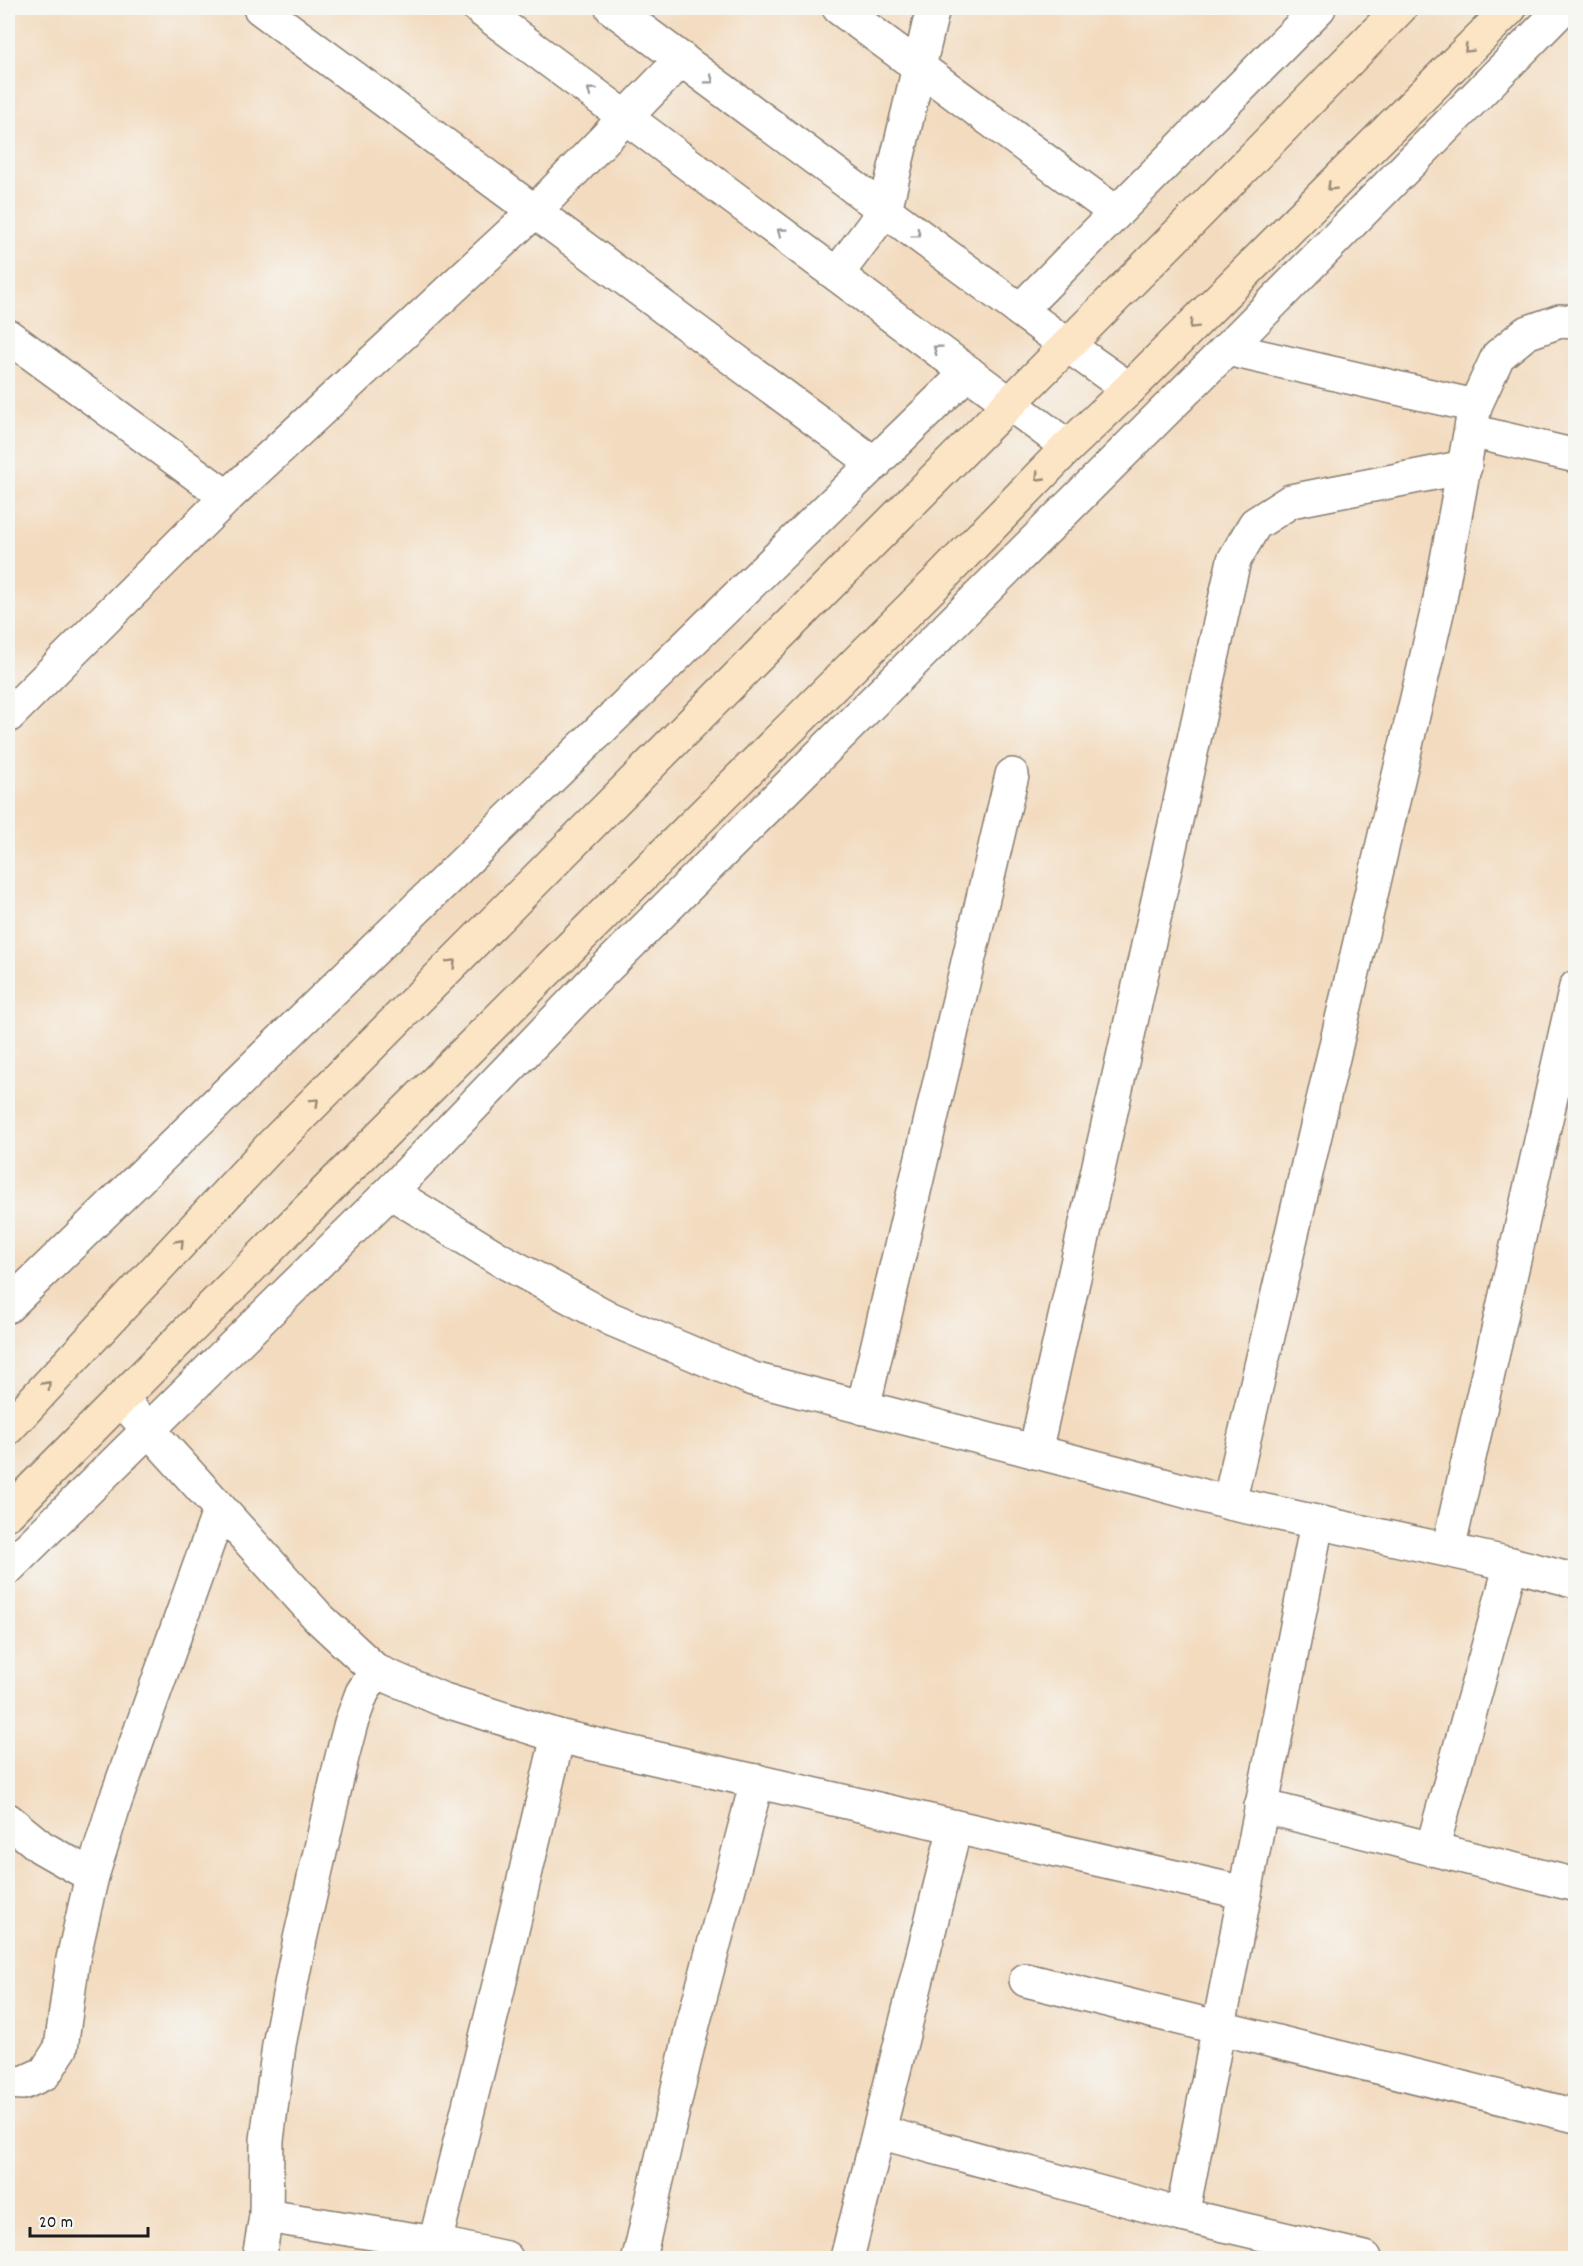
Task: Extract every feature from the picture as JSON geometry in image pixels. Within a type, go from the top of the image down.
[{"type":"main road","points":[[8,1428],[272,1145],[1400,8]]},
{"type":"main road","points":[[8,1513],[938,581],[1068,447],[1129,389],[1510,8]]},
{"type":"street","points":[[260,8],[875,464]]},
{"type":"street","points":[[478,8],[1068,447]]},
{"type":"street","points":[[612,8],[1129,389]]},
{"type":"street","points":[[839,8],[1115,212]]},
{"type":"street","points":[[837,274],[885,210],[933,8]]},
{"type":"street","points":[[1020,310],[1319,8]]},
{"type":"street","points":[[8,1568],[390,1192],[601,973],[1227,349],[1563,8]]},
{"type":"street","points":[[8,716],[227,497],[535,212],[682,59]]},
{"type":"street","points":[[1229,1503],[1439,604],[1473,419],[1498,356],[1526,333],[1560,321],[1575,322]]},
{"type":"street","points":[[8,336],[227,497]]},
{"type":"street","points":[[1227,349],[1473,419],[1575,456]]},
{"type":"street","points":[[8,1306],[968,372]]},
{"type":"street","points":[[1035,1452],[1234,560],[1255,524],[1291,501],[1465,466]]},
{"type":"street","points":[[863,1408],[1012,775]]},
{"type":"street","points":[[1448,1550],[1571,1028],[1575,987]]},
{"type":"street","points":[[390,1192],[501,1260],[611,1319],[753,1379],[1229,1503],[1511,1564],[1575,1581]]},
{"type":"street","points":[[121,1399],[150,1428],[319,1618],[376,1671],[441,1699],[558,1736],[1245,1893]]},
{"type":"street","points":[[8,2082],[23,2083],[45,2073],[61,2048],[73,1959],[92,1876],[119,1791],[220,1509]]},
{"type":"street","points":[[1182,2215],[1317,1523]]},
{"type":"street","points":[[1432,1848],[1511,1564]]},
{"type":"street","points":[[260,2259],[266,2216],[267,2140],[281,2034],[300,1939],[342,1757],[362,1693],[376,1671]]},
{"type":"street","points":[[435,2243],[558,1736]]},
{"type":"street","points":[[639,2259],[691,2032],[757,1781]]},
{"type":"street","points":[[1261,1806],[1575,1885]]},
{"type":"street","points":[[8,1820],[41,1846],[92,1876]]},
{"type":"street","points":[[847,2259],[955,1827]]},
{"type":"street","points":[[1026,1980],[1575,2116]]},
{"type":"street","points":[[879,2132],[1182,2215],[1365,2259]]},
{"type":"street","points":[[266,2216],[435,2243],[500,2258]]}]
